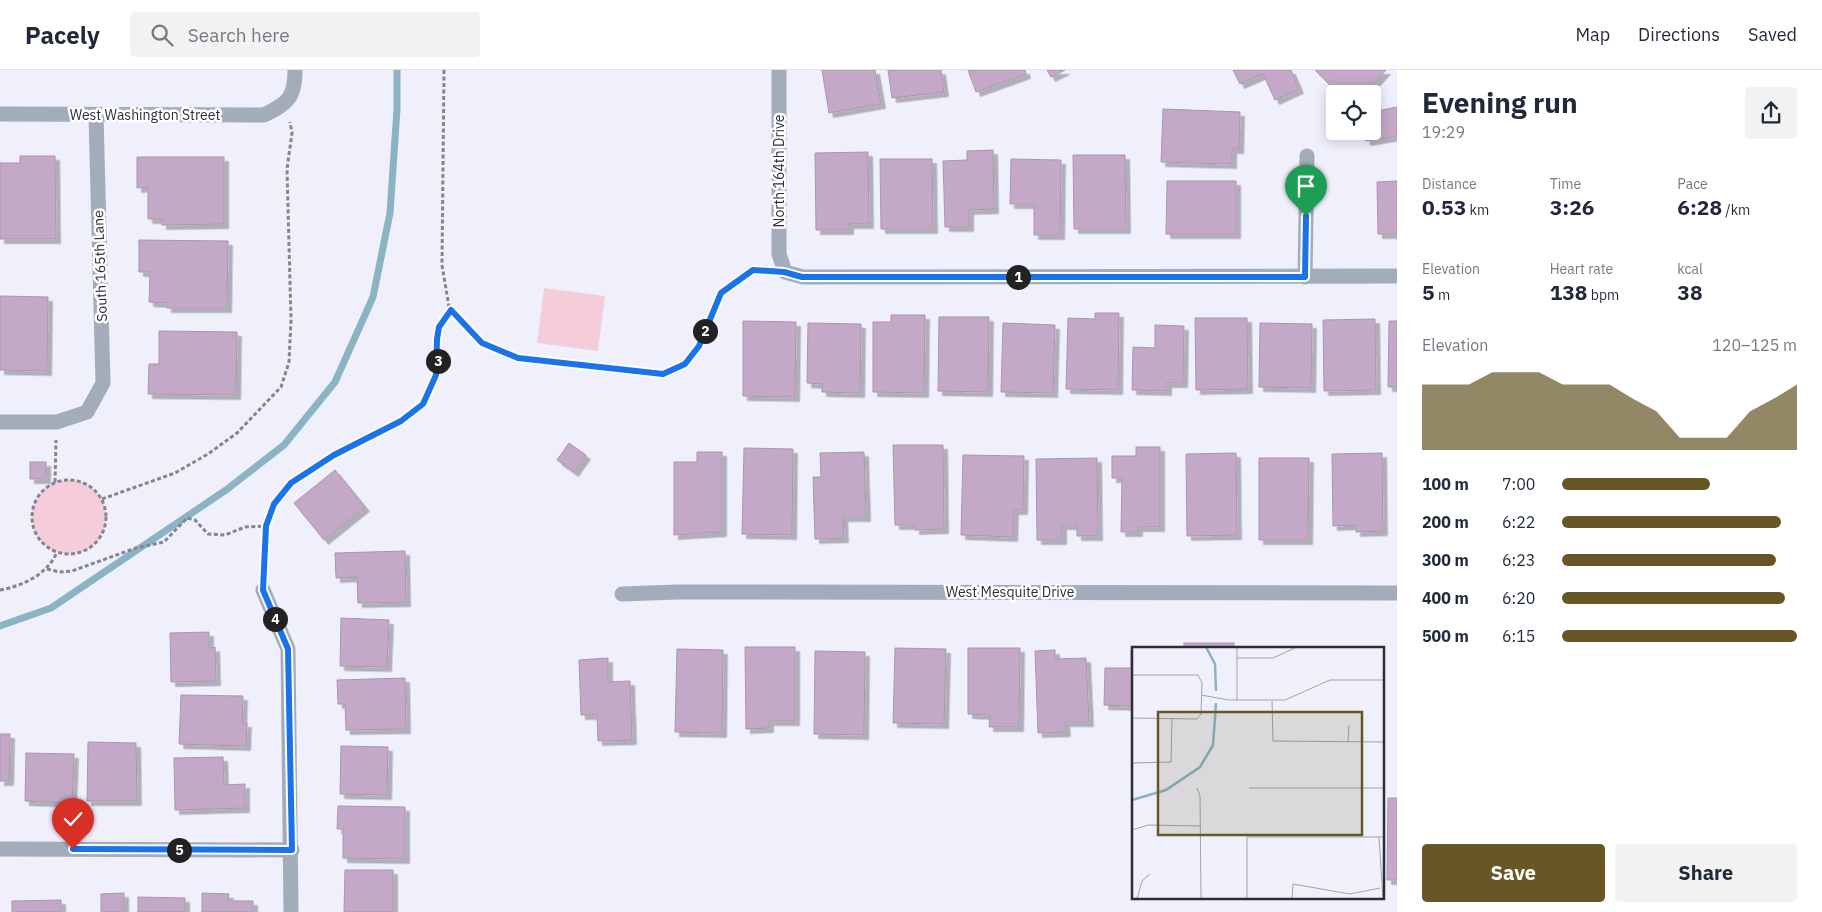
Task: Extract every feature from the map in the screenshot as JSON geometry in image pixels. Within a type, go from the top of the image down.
[{"type":"street","points":[[287,103],[295,86],[295,70]]},
{"type":"street","name":"North 164th Drive","points":[[779,70],[779,254],[784,272]]},
{"type":"street","name":"West Washington Street","points":[[0,114],[264,116],[287,103]]},
{"type":"street","name":"South 165th Lane","points":[[57,422],[86,412],[103,383],[96,115]]},
{"type":"street","points":[[1305,277],[1307,156]]},
{"type":"street","points":[[784,272],[802,277],[1397,276]]},
{"type":"street","points":[[0,422],[57,422]]},
{"type":"street","points":[[263,590],[288,649],[292,850],[291,912]]},
{"type":"street","name":"West Mesquite Drive","points":[[622,594],[678,592],[1397,593]]},
{"type":"street","points":[[0,849],[292,850]]},
{"type":"path","points":[[444,70],[442,265],[449,307],[482,343],[518,358],[663,374],[685,364],[699,346],[721,293],[753,270],[784,272]]},
{"type":"path","points":[[102,499],[175,473],[208,454],[237,433],[281,387],[289,362],[291,320],[287,169],[292,133],[287,103]]},
{"type":"path","points":[[263,590],[266,526],[274,504],[291,483],[334,455],[401,421],[423,404],[436,375],[439,327],[451,310]]},
{"type":"path","points":[[55,482],[57,422]]},
{"type":"path","points":[[64,480],[84,483],[95,490],[102,499],[106,515],[104,530],[96,543],[76,553],[57,552],[40,540],[34,529],[32,514],[38,496],[55,482],[64,480]]},
{"type":"path","points":[[47,569],[59,572],[72,571],[136,548],[164,542],[187,518],[195,520],[208,534],[225,535],[245,527],[266,526]]},
{"type":"path","points":[[0,590],[15,587],[47,569],[57,552]]},
{"type":"shaded area","points":[[544,288],[605,296],[598,351],[537,343]]},
{"type":"shaded area","points":[[69,480],[83,483],[95,491],[103,503],[106,517],[103,531],[95,543],[83,551],[69,554],[55,551],[43,543],[35,531],[32,517],[35,503],[43,491],[55,483]]},
{"type":"building","points":[[822,70],[875,70],[881,104],[829,113]]},
{"type":"building","points":[[888,70],[941,70],[944,92],[892,98]]},
{"type":"building","points":[[968,70],[1025,70],[1026,74],[976,92]]},
{"type":"building","points":[[1047,70],[1065,70],[1051,77]]},
{"type":"building","points":[[1233,70],[1291,70],[1299,89],[1275,100],[1263,74],[1240,84]]},
{"type":"building","points":[[1315,70],[1386,70],[1372,85],[1330,85]]},
{"type":"building","points":[[1397,107],[1397,136],[1381,139],[1381,110]]},
{"type":"building","points":[[1163,109],[1240,112],[1239,149],[1232,149],[1232,164],[1161,162]]},
{"type":"building","points":[[993,150],[994,209],[969,210],[969,227],[945,227],[943,161],[967,160],[967,151]]},
{"type":"building","points":[[868,152],[869,224],[849,224],[849,230],[816,230],[815,153]]},
{"type":"building","points":[[1073,155],[1125,155],[1126,229],[1074,229]]},
{"type":"building","points":[[20,156],[55,156],[56,239],[0,239],[0,163],[20,163]]},
{"type":"building","points":[[137,157],[224,157],[224,224],[162,225],[162,219],[148,219],[148,187],[137,188]]},
{"type":"building","points":[[880,159],[932,159],[933,229],[881,229]]},
{"type":"building","points":[[1011,159],[1061,160],[1060,235],[1034,235],[1034,204],[1010,204]]},
{"type":"building","points":[[1167,181],[1236,181],[1236,234],[1166,234]]},
{"type":"building","points":[[1397,181],[1397,234],[1378,234],[1377,182]]},
{"type":"building","points":[[139,240],[228,241],[227,308],[167,308],[167,303],[149,302],[150,272],[139,272]]},
{"type":"building","points":[[0,296],[48,297],[47,371],[0,370]]},
{"type":"building","points":[[1095,313],[1119,313],[1118,390],[1066,389],[1068,318],[1095,319]]},
{"type":"building","points":[[891,315],[925,315],[924,393],[873,392],[873,322],[891,322]]},
{"type":"building","points":[[939,317],[989,317],[988,392],[938,391]]},
{"type":"building","points":[[1195,318],[1247,318],[1248,389],[1196,390]]},
{"type":"building","points":[[1375,319],[1376,390],[1324,391],[1323,320]]},
{"type":"building","points":[[743,321],[796,322],[795,397],[743,396]]},
{"type":"building","points":[[1389,321],[1397,321],[1397,387],[1388,387]]},
{"type":"building","points":[[808,323],[861,324],[860,393],[822,392],[822,384],[807,383]]},
{"type":"building","points":[[1003,323],[1055,325],[1053,393],[1001,392]]},
{"type":"building","points":[[1260,323],[1312,324],[1311,388],[1259,387]]},
{"type":"building","points":[[1155,325],[1184,326],[1183,383],[1167,383],[1167,391],[1132,390],[1133,347],[1155,348]]},
{"type":"building","points":[[159,331],[237,332],[236,395],[148,394],[149,364],[159,364]]},
{"type":"building","points":[[569,443],[586,455],[574,472],[557,460]]},
{"type":"building","points":[[893,445],[943,445],[944,529],[915,530],[915,525],[895,525]]},
{"type":"building","points":[[1136,447],[1160,447],[1160,527],[1138,527],[1138,532],[1121,532],[1122,478],[1112,478],[1112,456],[1136,456]]},
{"type":"building","points":[[744,448],[793,449],[792,535],[742,534]]},
{"type":"building","points":[[697,452],[722,452],[722,532],[674,535],[674,462],[697,462]]},
{"type":"building","points":[[864,452],[866,517],[843,517],[844,538],[815,539],[813,477],[821,477],[820,453]]},
{"type":"building","points":[[1236,453],[1237,535],[1187,536],[1186,454]]},
{"type":"building","points":[[1382,453],[1383,531],[1356,532],[1356,525],[1333,526],[1332,454]]},
{"type":"building","points":[[963,455],[1024,456],[1023,510],[1014,510],[1013,537],[961,535]]},
{"type":"building","points":[[1097,458],[1098,536],[1077,536],[1077,525],[1062,525],[1062,540],[1037,540],[1036,459]]},
{"type":"building","points":[[1259,458],[1309,458],[1308,540],[1259,540]]},
{"type":"building","points":[[30,462],[46,462],[46,479],[30,479]]},
{"type":"building","points":[[335,470],[365,507],[324,540],[294,503]]},
{"type":"building","points":[[405,551],[406,602],[358,603],[357,577],[336,578],[335,553]]},
{"type":"building","points":[[341,618],[389,620],[387,667],[340,666]]},
{"type":"building","points":[[209,632],[209,648],[215,647],[216,681],[171,682],[170,633]]},
{"type":"building","points":[[1184,643],[1234,643],[1234,647],[1184,647]]},
{"type":"building","points":[[745,647],[795,647],[795,721],[769,721],[769,728],[746,729]]},
{"type":"building","points":[[895,648],[946,649],[944,724],[893,723]]},
{"type":"building","points":[[968,648],[1020,648],[1019,727],[989,727],[990,715],[968,714]]},
{"type":"building","points":[[677,649],[723,650],[722,733],[675,732]]},
{"type":"building","points":[[1055,650],[1055,659],[1086,658],[1089,722],[1065,722],[1066,732],[1038,733],[1035,651]]},
{"type":"building","points":[[1132,650],[1132,706],[1104,705],[1105,668],[1131,668]]},
{"type":"building","points":[[815,651],[865,652],[864,735],[814,734]]},
{"type":"building","points":[[608,658],[608,682],[630,681],[632,740],[598,741],[597,715],[581,715],[579,660]]},
{"type":"building","points":[[405,678],[406,729],[346,730],[345,704],[338,704],[337,680]]},
{"type":"building","points":[[181,695],[243,696],[242,723],[247,723],[246,746],[179,744]]},
{"type":"building","points":[[0,734],[10,734],[9,781],[0,781]]},
{"type":"building","points":[[88,742],[136,743],[137,801],[87,801]]},
{"type":"building","points":[[341,746],[388,747],[387,795],[340,794]]},
{"type":"building","points":[[26,753],[74,754],[72,803],[25,801]]},
{"type":"building","points":[[223,757],[224,785],[245,784],[245,808],[175,810],[174,758]]},
{"type":"building","points":[[1388,798],[1397,798],[1397,880],[1387,880]]},
{"type":"building","points":[[338,806],[405,807],[405,859],[343,858],[343,829],[337,829]]},
{"type":"building","points":[[345,870],[393,870],[393,912],[344,912]]},
{"type":"building","points":[[124,893],[124,912],[101,912],[101,894]]},
{"type":"building","points":[[202,893],[229,894],[228,901],[253,901],[253,912],[202,912]]},
{"type":"building","points":[[138,897],[185,898],[185,912],[138,912]]},
{"type":"building","points":[[61,900],[61,912],[12,912],[12,901]]},
{"type":"waterway","points":[[0,626],[51,608],[226,490],[284,445],[335,382],[373,297],[390,213],[397,109],[397,70]]},
{"type":"route","points":[[73,849],[292,850],[288,649],[263,590],[266,526],[274,504],[291,483],[334,455],[401,421],[423,404],[431,390],[436,375],[439,327],[451,310],[482,343],[518,358],[663,374],[685,364],[699,346],[721,293],[753,270],[784,272],[802,277],[1305,277],[1306,216]]}]
